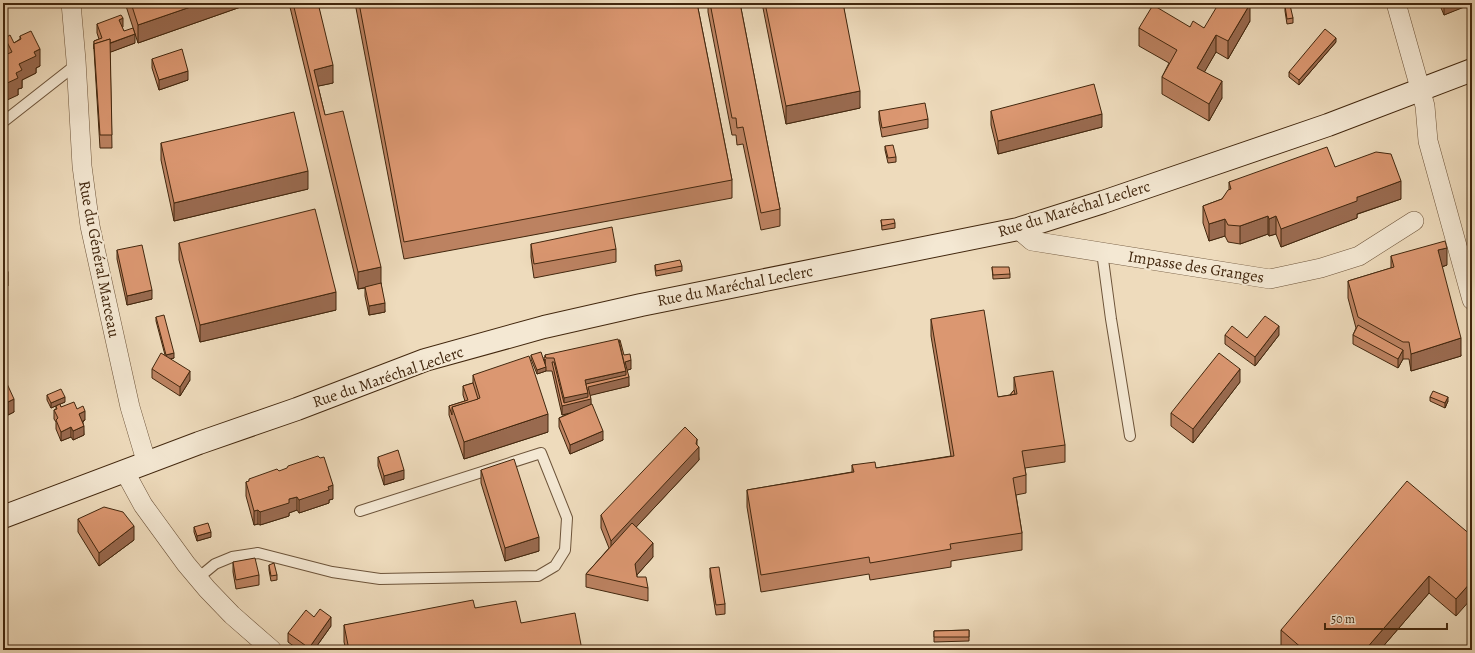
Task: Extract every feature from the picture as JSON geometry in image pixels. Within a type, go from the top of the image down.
[{"type":"main road","name":"Rue du Maréchal Leclerc","points":[[3,517],[425,360],[544,327],[641,304],[1018,229],[1103,202],[1328,125],[1472,70]]},
{"type":"street","name":"Rue du Général Marceau","points":[[71,3],[82,166],[90,226],[130,407],[147,464]]},
{"type":"street","points":[[1396,3],[1425,106],[1428,142],[1472,300]]},
{"type":"street","name":"Impasse des Granges","points":[[1018,229],[1032,241],[1270,279],[1321,268],[1359,256],[1414,221]]},
{"type":"street","points":[[125,472],[143,505],[186,564],[232,615],[272,650]]},
{"type":"lane","points":[[3,122],[76,64]]},
{"type":"lane","points":[[1102,252],[1130,436]]},
{"type":"lane","points":[[198,578],[215,564],[232,557],[258,553],[332,572],[380,579],[538,576],[555,566],[565,550],[567,518],[541,453],[360,510]]},
{"type":"building","points":[[131,3],[202,3],[138,25]]},
{"type":"building","points":[[293,3],[318,3],[333,65],[314,70],[325,115],[343,111],[381,267],[358,272]]},
{"type":"building","points":[[359,3],[697,3],[732,180],[404,242]]},
{"type":"building","points":[[710,3],[740,3],[780,209],[761,213],[743,127],[737,128],[736,118],[732,118]]},
{"type":"building","points":[[765,3],[843,3],[860,91],[786,106]]},
{"type":"building","points":[[1219,3],[1250,4],[1228,41],[1216,35],[1197,68],[1222,81],[1209,104],[1162,77],[1177,50],[1139,28],[1153,5],[1190,27],[1193,21],[1204,28]]},
{"type":"building","points":[[1290,5],[1293,18],[1287,19],[1285,6]]},
{"type":"building","points":[[121,15],[123,18],[119,20],[124,31],[133,28],[135,34],[110,43],[110,39],[94,44],[94,41],[102,38],[97,24]]},
{"type":"building","points":[[1325,29],[1336,38],[1299,80],[1289,72]]},
{"type":"building","points":[[31,31],[40,49],[34,52],[36,56],[19,64],[22,70],[16,73],[18,78],[3,85],[3,56],[12,52],[5,38],[10,35],[14,43],[21,39],[20,36]]},
{"type":"building","points":[[110,39],[112,135],[100,135],[94,44]]},
{"type":"building","points":[[182,49],[188,71],[159,80],[152,59]]},
{"type":"building","points":[[1094,84],[1102,114],[998,141],[991,111]]},
{"type":"building","points":[[925,103],[928,119],[882,128],[879,111]]},
{"type":"building","points":[[294,112],[308,171],[174,203],[161,143]]},
{"type":"building","points":[[893,145],[896,157],[888,158],[885,146]]},
{"type":"building","points":[[1327,147],[1335,167],[1376,152],[1391,154],[1401,181],[1357,197],[1357,201],[1281,229],[1276,216],[1269,219],[1268,216],[1240,226],[1228,225],[1225,219],[1209,224],[1203,206],[1222,199],[1228,190],[1231,189],[1229,182]]},
{"type":"building","points":[[315,209],[336,292],[200,325],[179,243]]},
{"type":"building","points":[[894,219],[895,223],[882,226],[881,220]]},
{"type":"building","points":[[1472,226],[1472,240],[1468,227]]},
{"type":"building","points":[[612,227],[616,249],[534,264],[531,244]]},
{"type":"building","points":[[1445,241],[1447,248],[1438,250],[1461,338],[1411,354],[1409,342],[1403,342],[1358,317],[1348,281],[1394,267],[1391,256]]},
{"type":"building","points":[[142,245],[152,290],[127,296],[117,250]]},
{"type":"building","points":[[680,260],[682,266],[656,271],[655,265]]},
{"type":"building","points":[[3,261],[8,272],[3,275]]},
{"type":"building","points":[[992,267],[1009,267],[1010,274],[993,275]]},
{"type":"building","points":[[381,283],[385,303],[369,306],[365,287]]},
{"type":"building","points":[[984,310],[998,397],[1017,394],[1014,377],[1053,371],[1065,445],[1022,451],[1026,475],[1013,478],[1022,533],[950,544],[951,549],[870,563],[869,557],[761,575],[747,490],[854,472],[852,465],[875,462],[876,468],[954,456],[931,319]]},
{"type":"building","points":[[164,315],[174,353],[166,355],[156,317]]},
{"type":"building","points":[[1265,316],[1279,326],[1255,357],[1225,335],[1232,326],[1247,338]]},
{"type":"building","points":[[1358,325],[1403,350],[1398,359],[1353,335]]},
{"type":"building","points":[[618,339],[626,371],[585,380],[588,393],[564,398],[554,358],[546,358],[545,355]]},
{"type":"building","points":[[619,340],[624,355],[630,354],[631,360],[625,362],[629,377],[588,387],[591,399],[562,406],[552,362],[554,362],[564,403],[588,397],[586,384],[626,375]]},
{"type":"building","points":[[541,352],[546,367],[537,370],[531,355]]},
{"type":"building","points":[[161,353],[190,371],[180,387],[152,369]]},
{"type":"building","points":[[1219,353],[1240,369],[1193,429],[1171,413]]},
{"type":"building","points":[[529,356],[548,414],[464,442],[452,407],[480,398],[473,375]]},
{"type":"building","points":[[3,375],[14,399],[8,402],[7,399],[3,401]]},
{"type":"building","points":[[473,383],[478,399],[452,407],[452,415],[449,406],[468,400],[463,386]]},
{"type":"building","points":[[61,389],[65,397],[51,403],[47,395]]},
{"type":"building","points":[[1014,390],[1015,394],[1010,395]]},
{"type":"building","points":[[1433,391],[1448,397],[1445,403],[1430,397]]},
{"type":"building","points":[[74,402],[77,409],[83,406],[85,411],[79,414],[84,426],[73,431],[71,427],[61,432],[56,420],[58,418],[54,410],[57,409],[56,406],[60,404],[61,407]]},
{"type":"building","points":[[592,404],[603,431],[570,445],[559,418]]},
{"type":"building","points":[[685,427],[697,439],[696,444],[699,447],[611,541],[601,515]]},
{"type":"building","points":[[398,450],[404,470],[384,476],[378,457]]},
{"type":"building","points":[[318,456],[320,458],[324,457],[333,485],[328,487],[329,490],[299,500],[297,497],[289,499],[289,503],[260,512],[258,510],[254,511],[246,482],[249,481],[249,479],[277,469],[279,471],[287,468],[288,466]]},
{"type":"building","points":[[514,459],[539,537],[505,548],[481,470]]},
{"type":"building","points":[[1407,481],[1472,536],[1472,581],[1456,599],[1429,576],[1365,650],[1304,650],[1281,630]]},
{"type":"building","points":[[104,507],[123,512],[134,526],[99,553],[78,519]]},
{"type":"building","points":[[208,523],[211,532],[197,536],[194,527]]},
{"type":"building","points":[[632,523],[653,543],[635,564],[637,577],[646,577],[648,588],[586,574]]},
{"type":"building","points":[[255,558],[259,575],[236,580],[233,562]]},
{"type":"building","points":[[274,563],[277,575],[271,576],[269,565]]},
{"type":"building","points":[[719,567],[725,604],[716,605],[710,568]]},
{"type":"building","points":[[473,600],[475,608],[516,601],[521,623],[575,613],[582,650],[349,650],[344,625]]},
{"type":"building","points":[[320,609],[331,617],[309,648],[288,633],[306,610],[314,617]]},
{"type":"building","points":[[969,630],[969,637],[934,637],[934,631]]}]
